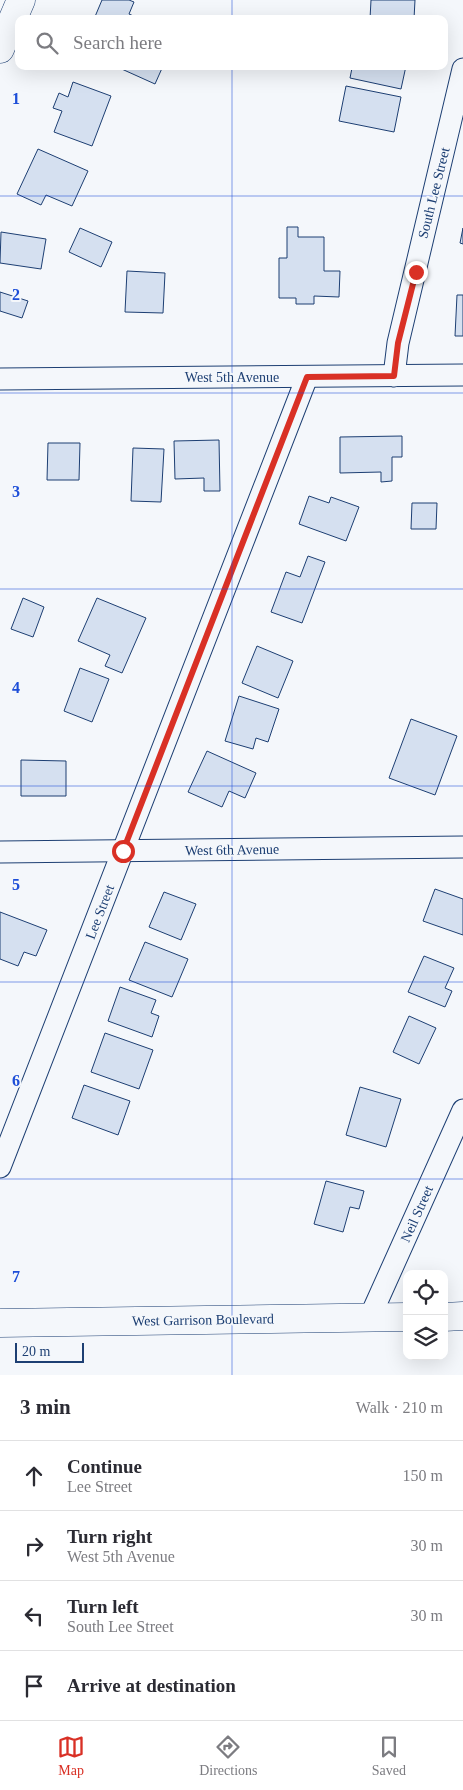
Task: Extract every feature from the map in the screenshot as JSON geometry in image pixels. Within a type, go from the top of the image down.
[{"type":"main road","points":[[0,49],[21,0]]},
{"type":"main road","points":[[448,1317],[463,1316]]},
{"type":"main road","name":"West Garrison Boulevard","points":[[0,1323],[403,1317]]},
{"type":"street","name":"South Lee Street","points":[[394,376],[398,343],[463,69]]},
{"type":"street","name":"West 5th Avenue","points":[[0,379],[463,376]]},
{"type":"street","name":"Lee Street","points":[[0,1167],[307,377]]},
{"type":"street","name":"West 6th Avenue","points":[[0,852],[463,847]]},
{"type":"street","name":"Neil Street","points":[[370,1317],[463,1110]]},
{"type":"building","points":[[102,0],[129,0],[134,2],[129,14],[131,15],[96,15]]},
{"type":"building","points":[[371,0],[415,0],[414,15],[370,15]]},
{"type":"building","points":[[124,70],[161,70],[155,84]]},
{"type":"building","points":[[352,70],[405,70],[401,89],[350,78]]},
{"type":"building","points":[[73,82],[111,96],[92,146],[54,132],[62,111],[53,108],[59,93],[68,97]]},
{"type":"building","points":[[346,86],[401,97],[394,132],[339,121]]},
{"type":"building","points":[[38,149],[88,171],[72,206],[46,195],[41,205],[17,194]]},
{"type":"building","points":[[287,227],[298,227],[298,237],[324,237],[324,271],[340,271],[339,297],[314,296],[314,304],[296,304],[296,298],[279,298],[279,258],[287,258]]},
{"type":"building","points":[[80,228],[112,242],[101,267],[69,252]]},
{"type":"building","points":[[463,228],[463,244],[460,243]]},
{"type":"building","points":[[1,232],[46,239],[41,269],[0,263]]},
{"type":"building","points":[[127,271],[165,273],[163,313],[125,312]]},
{"type":"building","points":[[0,292],[28,301],[22,318],[0,311]]},
{"type":"building","points":[[457,295],[463,295],[463,336],[455,336]]},
{"type":"building","points":[[402,436],[402,457],[392,457],[392,481],[381,482],[381,472],[340,473],[340,437]]},
{"type":"building","points":[[219,440],[220,491],[204,491],[204,478],[175,479],[174,441]]},
{"type":"building","points":[[48,443],[80,443],[79,480],[47,480]]},
{"type":"building","points":[[133,448],[164,449],[161,502],[131,501]]},
{"type":"building","points":[[309,496],[329,503],[331,497],[359,507],[346,541],[299,524]]},
{"type":"building","points":[[412,503],[437,503],[436,529],[411,529]]},
{"type":"building","points":[[308,556],[325,562],[302,623],[271,612],[286,572],[300,577]]},
{"type":"building","points":[[23,598],[44,607],[33,637],[11,629]]},
{"type":"building","points":[[97,598],[146,618],[122,673],[105,666],[110,655],[78,641]]},
{"type":"building","points":[[257,646],[293,661],[278,698],[242,683]]},
{"type":"building","points":[[80,668],[109,679],[92,722],[64,711]]},
{"type":"building","points":[[239,696],[279,709],[268,742],[256,738],[253,749],[225,741]]},
{"type":"building","points":[[411,719],[457,736],[435,795],[389,778]]},
{"type":"building","points":[[207,751],[256,773],[245,798],[229,791],[222,807],[188,792]]},
{"type":"building","points":[[21,760],[66,761],[66,796],[21,796]]},
{"type":"building","points":[[435,889],[463,899],[463,935],[423,921]]},
{"type":"building","points":[[164,892],[196,904],[181,940],[149,927]]},
{"type":"building","points":[[0,912],[47,930],[36,956],[24,952],[18,966],[0,959]]},
{"type":"building","points":[[145,942],[188,959],[172,997],[129,980]]},
{"type":"building","points":[[424,956],[454,968],[445,988],[452,991],[445,1007],[408,992]]},
{"type":"building","points":[[120,987],[156,1000],[151,1013],[159,1016],[152,1037],[108,1021]]},
{"type":"building","points":[[409,1016],[436,1028],[419,1064],[393,1052]]},
{"type":"building","points":[[105,1033],[153,1050],[139,1089],[91,1072]]},
{"type":"building","points":[[84,1085],[130,1101],[118,1135],[72,1118]]},
{"type":"building","points":[[360,1087],[401,1099],[386,1147],[346,1135]]},
{"type":"building","points":[[326,1181],[364,1191],[359,1209],[350,1207],[343,1232],[314,1224]]},
{"type":"route","points":[[123,851],[307,377],[394,376],[398,343],[416,272]]}]
